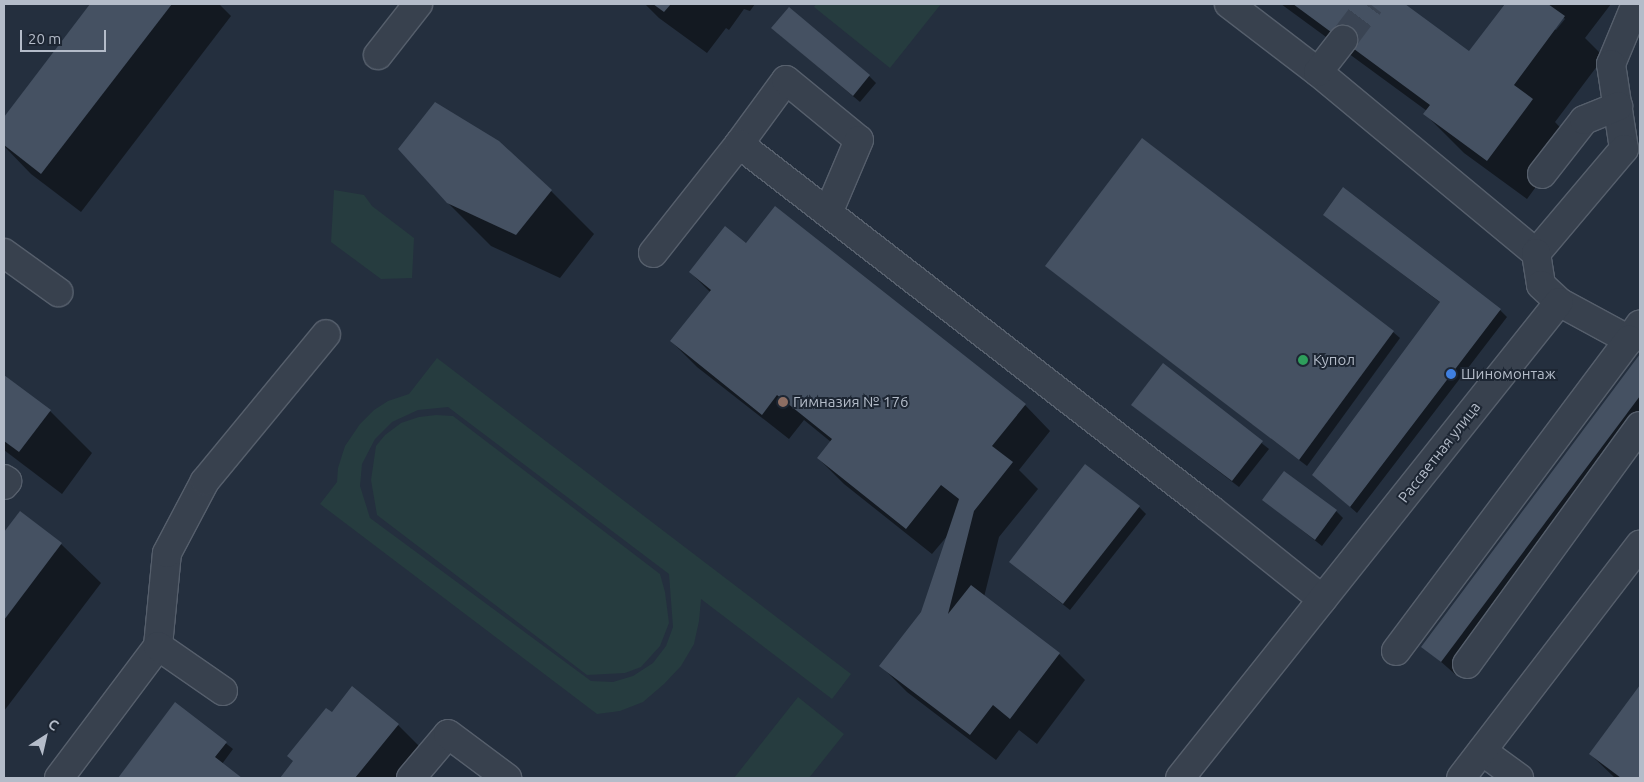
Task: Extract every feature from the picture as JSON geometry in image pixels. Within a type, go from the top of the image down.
[{"type":"street","points":[[378,55],[418,4]]},
{"type":"street","points":[[1229,4],[1318,72],[1536,253],[1541,285],[1559,302],[1634,332],[1396,651]]},
{"type":"street","points":[[1536,253],[1632,139],[1618,106],[1611,64],[1636,4]]},
{"type":"street","points":[[1318,72],[1343,40]]},
{"type":"street","points":[[653,253],[739,144],[786,80],[859,140],[828,214]]},
{"type":"street","points":[[1542,174],[1584,120],[1618,106]]},
{"type":"street","points":[[739,144],[1210,509],[1282,570],[1322,599]]},
{"type":"street","points":[[4,253],[58,292]]},
{"type":"street","name":"Рассветная улица","points":[[1180,778],[1559,302]]},
{"type":"street","points":[[59,778],[158,646],[167,553],[205,481],[326,334]]},
{"type":"street","points":[[1466,664],[1640,426]]},
{"type":"street","points":[[4,479],[7,482],[4,485]]},
{"type":"street","points":[[1461,778],[1640,545]]},
{"type":"street","points":[[158,646],[223,692]]},
{"type":"street","points":[[411,778],[448,734],[507,778]]},
{"type":"street","points":[[1482,750],[1519,778]]},
{"type":"green space","points":[[816,4],[941,4],[890,68],[814,7]]},
{"type":"green space","points":[[334,190],[364,195],[372,206],[414,238],[412,278],[381,279],[331,242]]},
{"type":"green space","points":[[437,358],[851,674],[832,699],[701,599],[694,644],[681,666],[643,702],[620,711],[597,714],[320,504],[337,482],[338,468],[345,446],[360,424],[374,410],[388,401],[409,394]],"holes":[[[448,407],[669,574],[673,627],[666,646],[653,663],[633,676],[613,682],[591,681],[370,518],[360,486],[362,464],[375,439],[392,422],[418,410]]]},
{"type":"green space","points":[[453,416],[660,574],[665,592],[669,623],[660,646],[641,667],[625,673],[587,675],[377,515],[371,480],[376,446],[385,435],[401,423],[419,417]]},
{"type":"green space","points":[[798,697],[844,734],[809,778],[734,778]]},
{"type":"building","points":[[90,4],[172,4],[41,174],[4,145],[4,117]]},
{"type":"building","points":[[653,4],[671,4],[664,12]]},
{"type":"building","points":[[1293,4],[1405,4],[1469,51],[1505,4],[1548,4],[1565,16],[1514,85],[1533,99],[1487,161],[1423,114],[1430,105]]},
{"type":"building","points":[[789,7],[870,75],[853,96],[771,28]]},
{"type":"building","points":[[435,102],[499,141],[552,190],[516,235],[447,203],[398,149]]},
{"type":"building","points":[[1142,138],[1394,331],[1299,460],[1045,266]]},
{"type":"building","points":[[1343,187],[1501,309],[1350,507],[1312,475],[1440,302],[1323,215]]},
{"type":"building","points":[[775,206],[1026,404],[992,446],[1013,462],[974,511],[948,614],[971,585],[1060,653],[1010,719],[993,705],[970,735],[879,666],[921,612],[959,499],[941,485],[906,529],[817,458],[832,439],[777,395],[762,415],[670,341],[711,290],[689,272],[725,226],[746,243]]},
{"type":"building","points":[[1640,354],[1640,396],[1441,662],[1421,647]]},
{"type":"building","points":[[1163,363],[1263,441],[1232,481],[1131,405]]},
{"type":"building","points":[[4,375],[51,410],[19,452],[4,441]]},
{"type":"building","points":[[1085,464],[1140,506],[1063,604],[1009,562]]},
{"type":"building","points":[[1284,471],[1337,510],[1315,540],[1262,500]]},
{"type":"building","points":[[20,511],[62,543],[4,620],[4,532]]},
{"type":"building","points":[[1640,685],[1640,778],[1621,778],[1589,754]]},
{"type":"building","points":[[352,686],[399,724],[355,778],[280,778],[293,761],[287,756],[326,708],[332,712]]},
{"type":"building","points":[[175,702],[227,742],[215,757],[242,778],[118,778]]},
{"type":"tunnel","points":[[1343,40],[1370,4]]},
{"type":"place","name":"Купол","points":[[1303,360]]},
{"type":"place","name":"Шиномонтаж","points":[[1451,374]]},
{"type":"place","name":"Гимназия № 176","points":[[783,402]]}]
